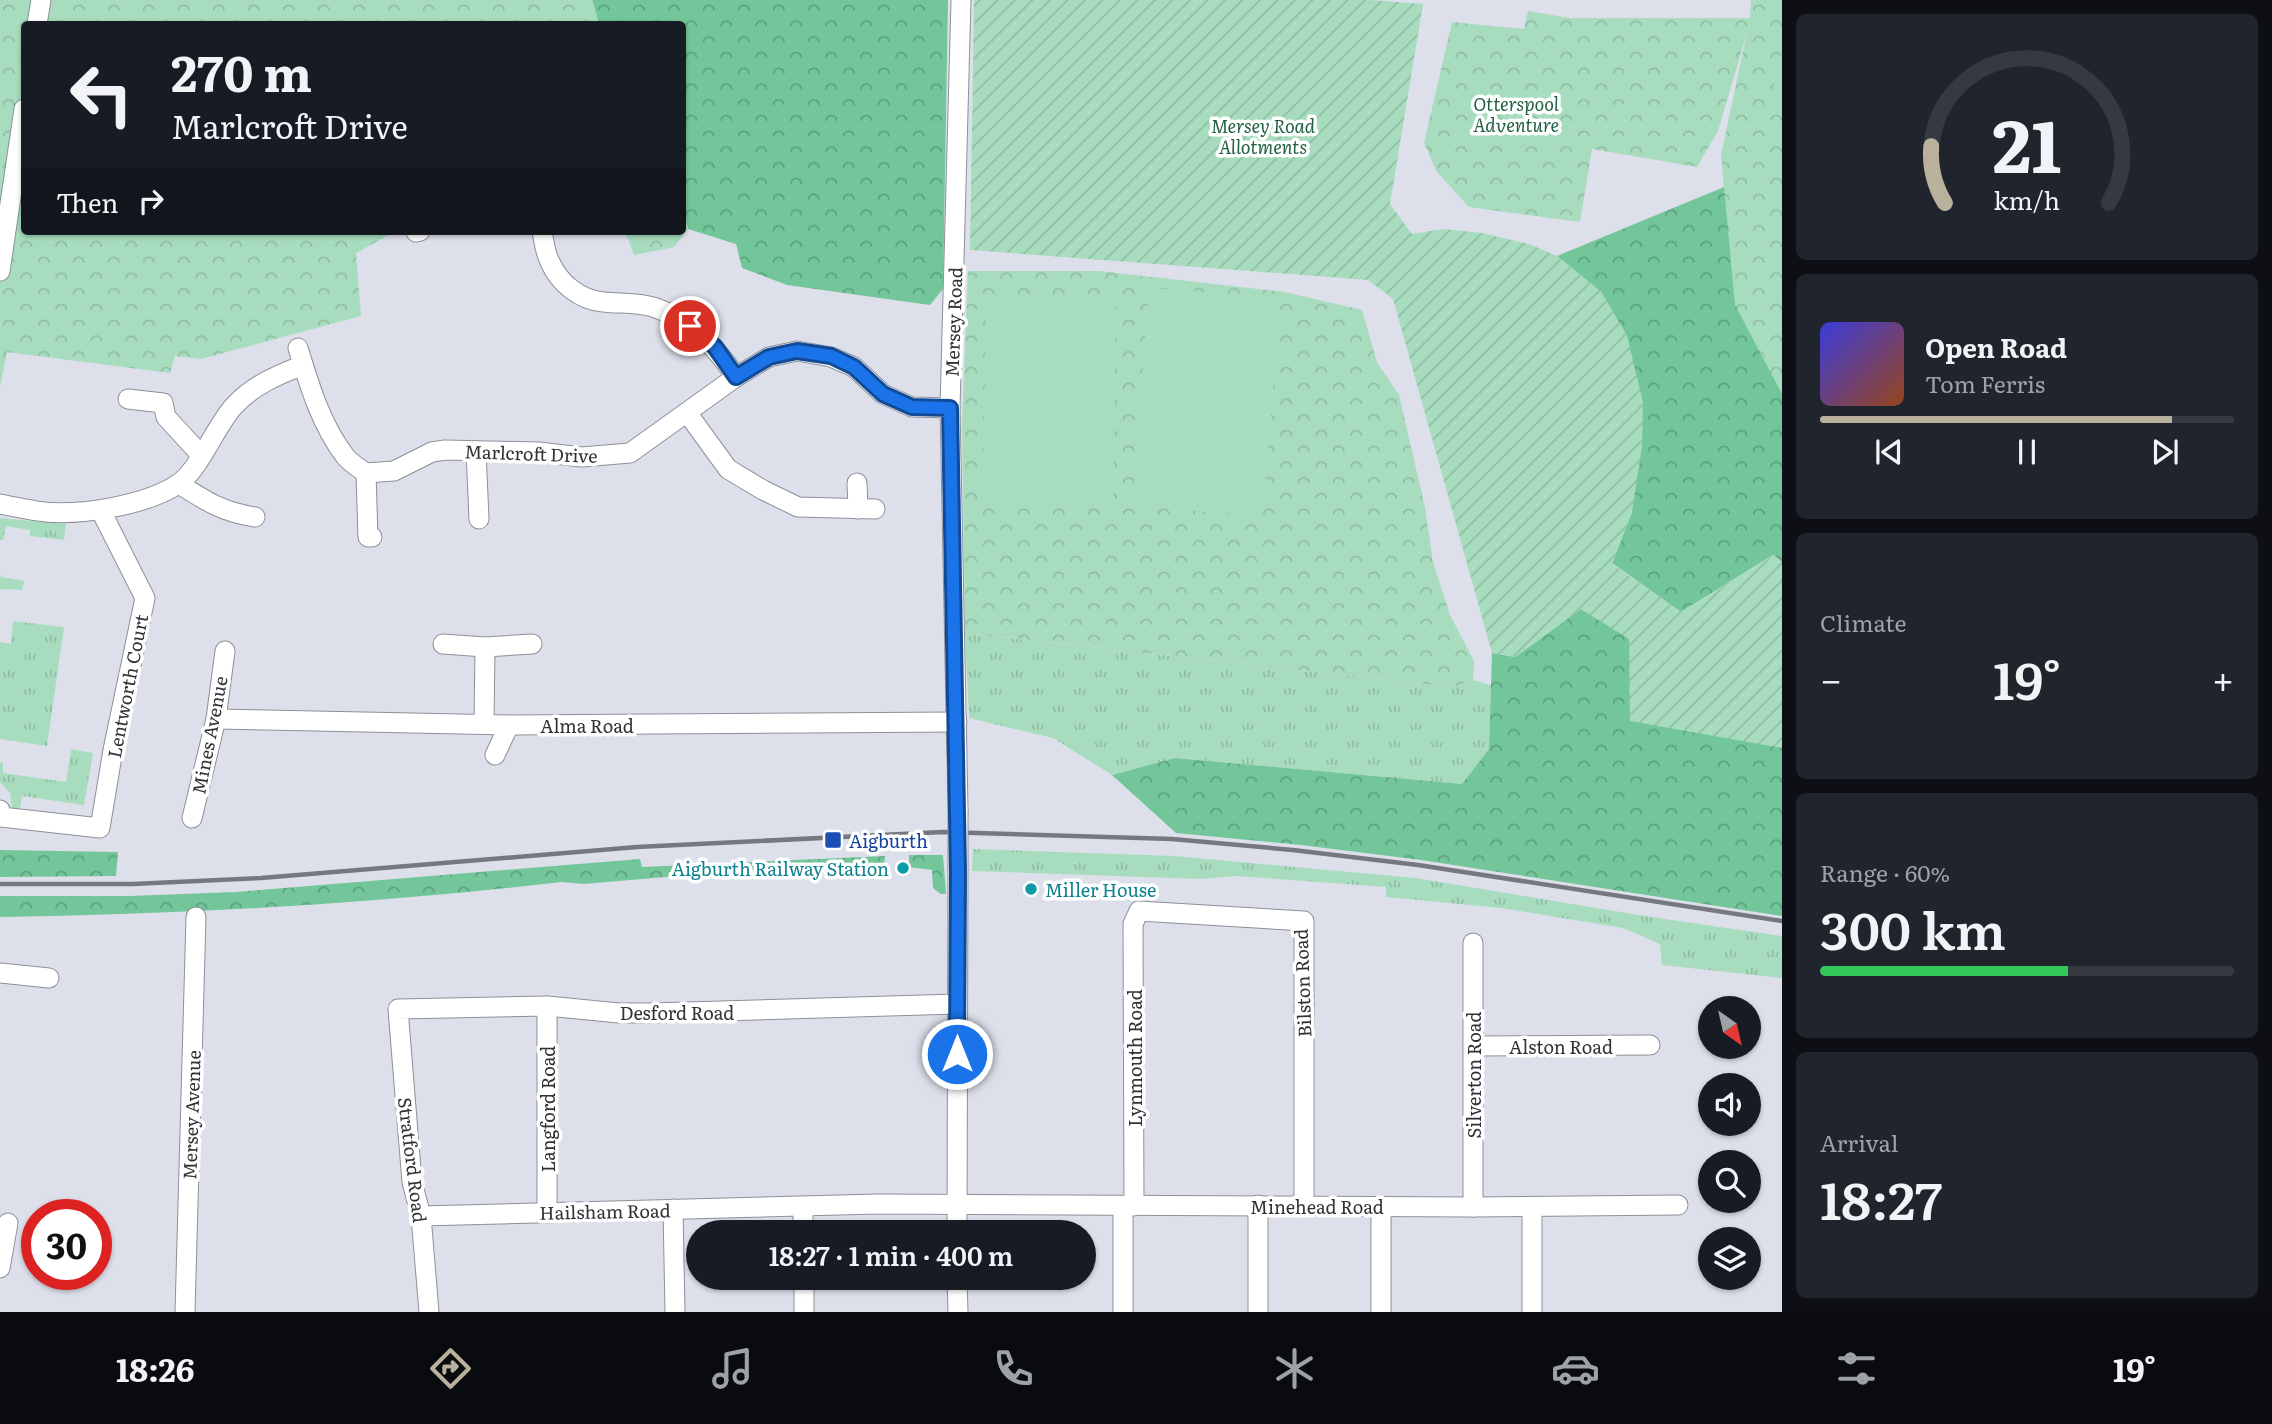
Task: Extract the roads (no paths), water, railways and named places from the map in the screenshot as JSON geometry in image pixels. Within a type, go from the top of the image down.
[{"type":"street","points":[[38,21],[41,0]]},
{"type":"street","name":"Mersey Road","points":[[957,1220],[958,809],[950,408],[961,0]]},
{"type":"street","points":[[0,271],[21,129]]},
{"type":"street","points":[[543,235],[550,263],[569,289],[582,297],[601,302],[624,302],[656,308],[690,326],[715,347],[736,377]]},
{"type":"street","name":"Marlcroft Drive","points":[[366,473],[394,471],[432,452],[445,450],[538,452],[582,457],[630,453],[688,414],[736,377],[769,357],[797,351],[831,356],[854,367],[883,394],[912,407],[950,408]]},
{"type":"street","points":[[0,503],[39,512],[101,511],[146,498],[179,484],[234,406],[300,356],[314,397],[333,436],[345,457],[366,473],[368,537],[372,537]]},
{"type":"street","points":[[128,399],[163,403],[166,417],[201,455]]},
{"type":"street","points":[[688,414],[728,469],[798,507],[867,509],[858,483]]},
{"type":"street","points":[[476,451],[479,519]]},
{"type":"street","points":[[179,484],[232,514],[255,517]]},
{"type":"street","name":"Lentworth Court","points":[[0,810],[1,817],[100,828],[113,750],[145,598],[101,511]]},
{"type":"street","points":[[443,644],[485,647],[532,644]]},
{"type":"street","points":[[484,723],[485,647]]},
{"type":"street","name":"Mines Avenue","points":[[192,818],[216,719],[225,651]]},
{"type":"street","name":"Alma Road","points":[[216,719],[509,725],[957,722]]},
{"type":"street","points":[[495,755],[509,725]]},
{"type":"street","name":"Bilston Road","points":[[1139,911],[1304,921],[1304,1205]]},
{"type":"street","name":"Lynmouth Road","points":[[1123,1312],[1129,1206],[1133,924],[1139,911]]},
{"type":"street","name":"Mersey Avenue","points":[[185,1312],[196,917]]},
{"type":"street","name":"Silverton Road","points":[[1473,943],[1473,1207]]},
{"type":"street","points":[[0,973],[48,978]]},
{"type":"street","name":"Desford Road","points":[[398,1009],[547,1006],[619,1013],[652,1013],[957,1004]]},
{"type":"street","name":"Langford Road","points":[[547,1006],[547,1212]]},
{"type":"street","name":"Stratford Road","points":[[398,1009],[412,1182],[421,1216],[429,1312]]},
{"type":"street","name":"Alston Road","points":[[1473,1046],[1650,1045]]},
{"type":"street","name":"Minehead Road","points":[[956,1204],[1473,1207],[1678,1205]]},
{"type":"street","name":"Hailsham Road","points":[[421,1216],[956,1204]]},
{"type":"street","points":[[1258,1205],[1258,1312]]},
{"type":"street","points":[[1381,1206],[1381,1312]]},
{"type":"street","points":[[803,1207],[803,1220]]},
{"type":"street","points":[[1531,1312],[1532,1207]]},
{"type":"street","points":[[673,1209],[675,1312]]},
{"type":"street","points":[[0,1268],[8,1223]]},
{"type":"street","points":[[804,1290],[804,1312]]},
{"type":"street","points":[[957,1290],[958,1312]]},
{"type":"railway","points":[[0,884],[133,884],[261,878],[637,847],[943,832],[1172,839],[1293,850],[1418,865],[1782,921]]},
{"type":"place","name":"Aigburth","points":[[833,840]]},
{"type":"place","name":"Aigburth Railway Station","points":[[903,868]]},
{"type":"place","name":"Miller House","points":[[1031,889]]},
{"type":"park label","name":"Otterspool Adventure","points":[[1516,113]]},
{"type":"park label","name":"Mersey Road Allotments","points":[[1263,135]]}]
